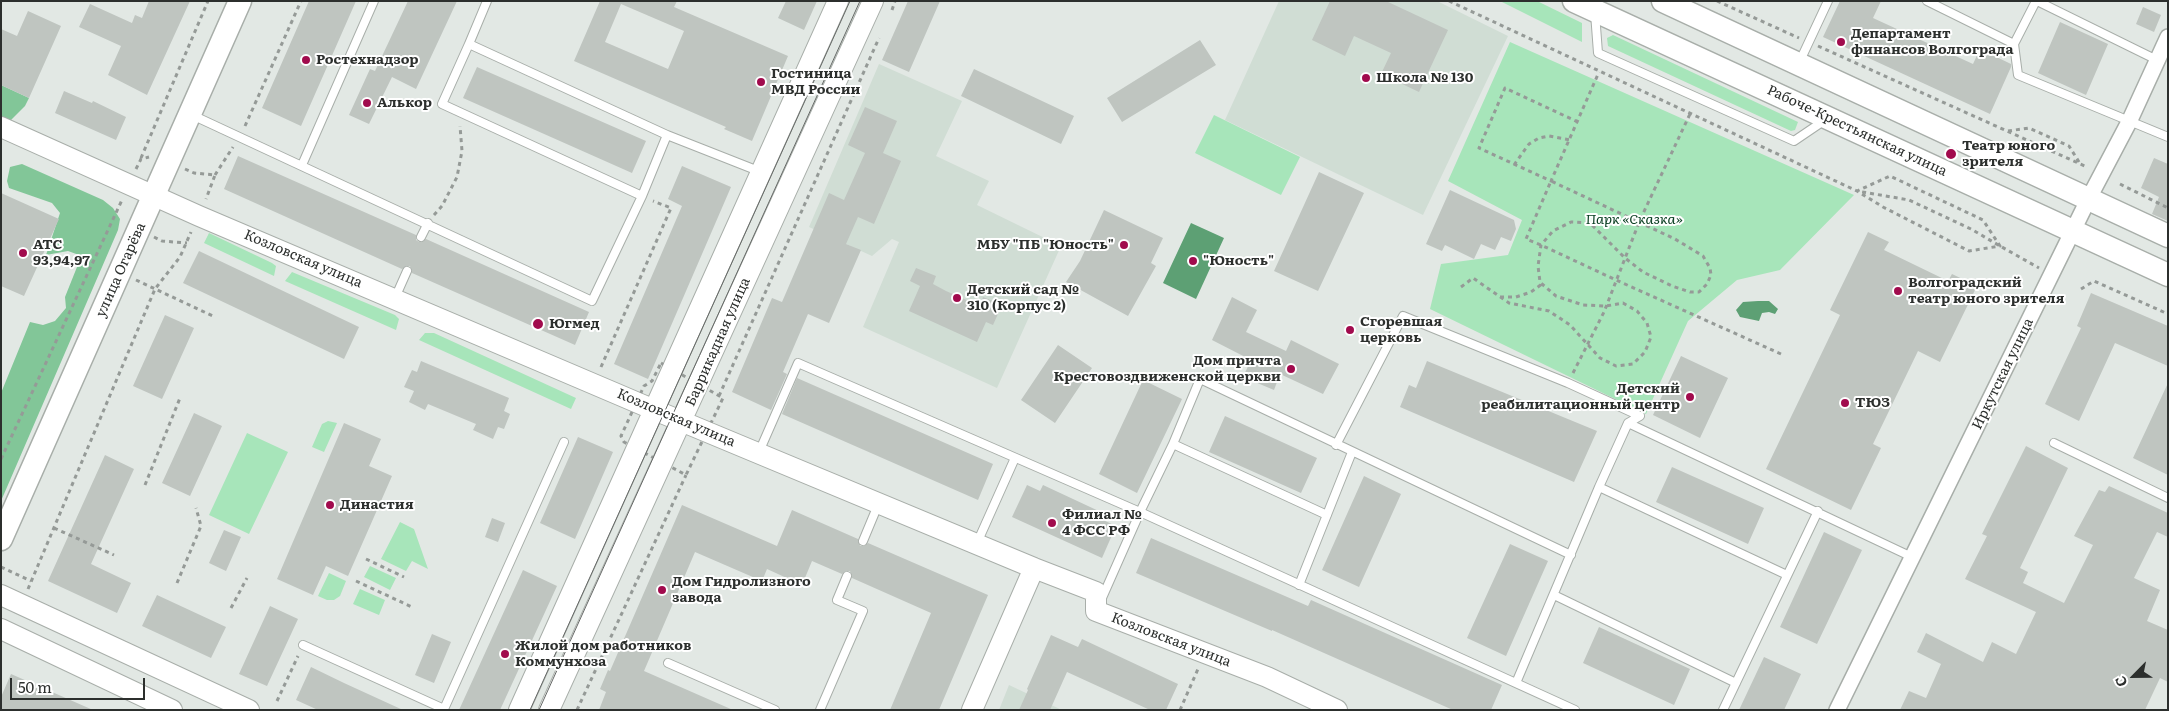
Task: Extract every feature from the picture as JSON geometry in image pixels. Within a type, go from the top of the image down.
[{"type":"main road","name":"улица Огарёва","points":[[1,539],[240,1]]},
{"type":"main road","name":"Рабоче-Крестьянская улица","points":[[1574,1],[2168,275]]},
{"type":"main road","points":[[1663,1],[2168,236]]},
{"type":"street","points":[[519,710],[838,1]]},
{"type":"street","name":"Баррикадная улица","points":[[549,710],[873,1]]},
{"type":"street","name":"Иркутская улица","points":[[1837,710],[2089,198],[2129,122],[2168,37]]},
{"type":"street","name":"Козловская улица","points":[[1,127],[200,216],[653,409],[1096,592],[1096,611],[1267,678],[1337,710]]},
{"type":"street","points":[[972,710],[1034,568]]},
{"type":"street","points":[[1,595],[249,710]]},
{"type":"street","points":[[1,629],[172,710]]},
{"type":"lane","points":[[302,166],[374,1]]},
{"type":"lane","points":[[486,1],[442,104],[642,196]]},
{"type":"lane","points":[[1798,64],[1828,1]]},
{"type":"lane","points":[[1927,1],[2014,44]]},
{"type":"lane","points":[[2157,60],[2037,1],[2014,44],[2018,74],[2168,137]]},
{"type":"lane","points":[[1595,11],[1598,53],[1794,142],[1828,118]]},
{"type":"lane","points":[[469,44],[667,135],[761,172]]},
{"type":"lane","points":[[190,114],[428,223],[592,301],[642,196],[667,135]]},
{"type":"lane","points":[[421,237],[428,223]]},
{"type":"lane","points":[[395,298],[407,271]]},
{"type":"lane","points":[[1336,445],[1403,316],[1568,382],[1640,416],[1628,423],[1516,684]]},
{"type":"lane","points":[[760,452],[798,363],[1140,512],[1575,710]]},
{"type":"lane","points":[[1096,611],[1173,444],[1200,379],[1572,555]]},
{"type":"lane","points":[[1628,423],[1912,557]]},
{"type":"lane","points":[[304,645],[444,709],[564,442]]},
{"type":"lane","points":[[2054,443],[2168,498]]},
{"type":"lane","points":[[1173,444],[1327,515]]},
{"type":"lane","points":[[1299,585],[1352,452]]},
{"type":"lane","points":[[977,543],[1015,458]]},
{"type":"lane","points":[[1599,487],[1787,575]]},
{"type":"lane","points":[[862,541],[879,503]]},
{"type":"lane","points":[[1723,710],[1818,511]]},
{"type":"lane","points":[[820,710],[863,611],[837,600],[847,576]]},
{"type":"lane","points":[[1554,595],[1736,683]]},
{"type":"lane","points":[[668,663],[775,710]]},
{"type":"path","points":[[141,159],[208,1]]},
{"type":"path","points":[[215,175],[240,137],[300,1]]},
{"type":"path","points":[[891,10],[895,1]]},
{"type":"path","points":[[1449,1],[1857,191],[1884,207],[1969,250],[2000,246]]},
{"type":"path","points":[[1717,1],[2087,167]]},
{"type":"path","points":[[719,396],[879,37]]},
{"type":"path","points":[[1600,72],[1526,239],[1781,354]]},
{"type":"path","points":[[1461,287],[1472,278],[1509,304],[1549,311],[1570,325],[1600,358],[1616,366],[1633,364],[1645,352],[1651,337],[1647,323],[1637,311],[1623,303],[1606,306],[1583,305],[1556,296],[1542,284],[1540,282],[1538,266],[1540,245],[1553,231],[1571,222],[1590,223],[1625,258],[1643,272],[1672,286],[1690,292],[1699,292],[1708,284],[1711,275],[1710,268],[1703,256],[1675,239],[1479,148],[1505,88],[1578,122]]},
{"type":"path","points":[[428,223],[442,206],[457,177],[462,152],[459,112]]},
{"type":"path","points":[[1568,382],[1606,306],[1639,223],[1690,114]]},
{"type":"path","points":[[2007,131],[2029,128],[2069,146],[2080,164]]},
{"type":"path","points":[[1514,165],[1529,144],[1539,138],[1549,136],[1570,140]]},
{"type":"path","points":[[1857,191],[1890,176],[1983,220],[2000,246]]},
{"type":"path","points":[[2120,184],[2168,208]]},
{"type":"path","points":[[1857,191],[1909,200],[1971,229],[2039,269]]},
{"type":"path","points":[[601,367],[671,208],[642,196]]},
{"type":"path","points":[[1,459],[118,207]]},
{"type":"path","points":[[22,604],[155,289],[180,257],[200,216]]},
{"type":"path","points":[[120,272],[215,317]]},
{"type":"path","points":[[2081,289],[2094,281],[2168,314]]},
{"type":"path","points":[[1499,297],[1523,295],[1542,284]]},
{"type":"path","points":[[145,485],[180,398]]},
{"type":"path","points":[[576,710],[686,475]]},
{"type":"path","points":[[176,583],[201,526],[196,508]]},
{"type":"path","points":[[54,528],[114,555]]},
{"type":"path","points":[[366,559],[404,577]]},
{"type":"path","points":[[1,567],[32,581]]},
{"type":"path","points":[[230,608],[247,578]]},
{"type":"path","points":[[356,581],[412,607]]},
{"type":"path","points":[[277,701],[304,645]]},
{"type":"shaded area","name":"Школа № 130","points":[[1279,1],[1437,1],[1508,36],[1423,215],[1225,120]]},
{"type":"shaded area","points":[[879,64],[962,101],[936,156],[989,181],[977,205],[1061,246],[997,388],[863,327],[899,242],[892,239],[872,256],[809,227]]},
{"type":"shaded area","points":[[1,85],[29,98],[25,106],[8,123],[1,120]]},
{"type":"shaded area","points":[[22,164],[103,200],[113,208],[120,219],[118,230],[1,501],[1,393],[30,322],[43,325],[55,321],[66,308],[65,297],[77,267],[79,255],[68,251],[46,255],[60,213],[52,203],[9,188],[7,181],[10,167]]},
{"type":"shaded area","points":[[1191,223],[1224,238],[1196,299],[1163,283]]},
{"type":"shaded area","points":[[1769,301],[1778,309],[1775,314],[1769,312],[1762,313],[1759,321],[1740,317],[1736,310],[1743,302]]},
{"type":"shaded area","points":[[1009,685],[1062,710],[999,710]]},
{"type":"green space","points":[[1500,1],[1537,1],[1582,23],[1582,42]]},
{"type":"green space","points":[[1613,35],[1798,122],[1795,130],[1791,131],[1608,46],[1607,38]]},
{"type":"green space","name":"Парк «Сказка»","points":[[1510,42],[1854,195],[1780,270],[1737,280],[1688,321],[1646,414],[1430,309],[1441,264],[1508,255],[1522,220],[1448,181]]},
{"type":"green space","points":[[1214,115],[1300,157],[1281,195],[1195,153]]},
{"type":"green space","points":[[209,233],[272,263],[276,266],[274,276],[204,243]]},
{"type":"green space","points":[[292,272],[395,315],[399,319],[396,330],[285,281]]},
{"type":"green space","points":[[425,333],[434,333],[576,398],[571,409],[419,340]]},
{"type":"green space","points":[[328,421],[337,423],[324,452],[312,447],[322,424]]},
{"type":"green space","points":[[247,433],[288,452],[249,534],[209,515]]},
{"type":"green space","points":[[400,522],[414,529],[428,569],[412,561],[406,571],[381,559]]},
{"type":"green space","points":[[370,566],[396,578],[390,590],[364,577]]},
{"type":"green space","points":[[329,573],[346,581],[340,596],[334,600],[327,600],[318,596]]},
{"type":"green space","points":[[360,589],[385,600],[379,615],[353,604]]},
{"type":"building","points":[[149,1],[190,1],[147,95],[108,75],[121,46],[79,27],[90,4],[132,23],[135,15],[142,18]]},
{"type":"building","name":"Ростехнадзор","points":[[309,1],[356,1],[301,126],[262,108]]},
{"type":"building","points":[[408,1],[457,1],[416,89],[392,77],[369,124],[349,115],[370,69],[375,71]]},
{"type":"building","points":[[600,1],[677,1],[674,7],[788,56],[752,141],[724,129],[726,127],[574,61]],"holes":[[[621,4],[684,31],[668,69],[605,42]]]},
{"type":"building","points":[[786,1],[817,1],[804,30],[778,18]]},
{"type":"building","points":[[908,1],[940,1],[909,72],[882,60]]},
{"type":"building","points":[[1330,1],[1386,1],[1448,30],[1419,92],[1381,74],[1391,53],[1354,36],[1345,56],[1312,40]]},
{"type":"building","points":[[1840,1],[1881,1],[1873,18],[1973,64],[1980,49],[2011,64],[1990,114],[1823,37]]},
{"type":"building","points":[[2143,7],[2161,15],[2154,32],[2136,24]]},
{"type":"building","points":[[28,11],[61,26],[29,98],[1,85],[1,29],[17,36]]},
{"type":"building","points":[[2060,22],[2108,44],[2086,95],[2038,73]]},
{"type":"building","points":[[1200,40],[1216,65],[1122,122],[1107,98]]},
{"type":"building","points":[[477,67],[646,141],[632,173],[463,98]]},
{"type":"building","points":[[974,69],[1074,116],[1061,144],[961,96]]},
{"type":"building","points":[[64,91],[92,103],[93,101],[126,117],[116,140],[55,113]]},
{"type":"building","points":[[865,107],[897,121],[883,153],[901,161],[874,224],[858,217],[846,244],[861,250],[829,323],[808,314],[783,372],[787,374],[771,410],[732,392],[772,298],[782,302],[829,193],[844,200],[865,153],[848,145]]},
{"type":"building","points":[[238,156],[416,235],[416,240],[419,242],[426,239],[589,312],[575,345],[412,273],[410,266],[402,269],[224,189]]},
{"type":"building","points":[[2154,158],[2168,164],[2168,221],[2152,214],[2159,197],[2141,188]]},
{"type":"building","points":[[682,166],[731,187],[648,379],[614,364],[682,206],[668,199]]},
{"type":"building","points":[[1319,172],[1364,193],[1318,291],[1274,271]]},
{"type":"building","points":[[1450,190],[1514,220],[1516,229],[1511,241],[1501,237],[1495,250],[1481,244],[1474,259],[1445,245],[1442,251],[1426,244]]},
{"type":"building","name":"АТС 93,94,97","points":[[1,193],[59,219],[24,296],[1,286]]},
{"type":"building","points":[[1104,210],[1163,238],[1151,263],[1156,266],[1128,316],[1066,282],[1080,261]]},
{"type":"building","name":"ТЮЗ","points":[[1868,232],[1889,242],[1884,250],[1948,281],[1952,274],[1977,286],[1940,362],[1918,351],[1873,444],[1881,448],[1851,510],[1766,469],[1840,315],[1830,310]]},
{"type":"building","points":[[199,251],[359,327],[344,359],[183,283]]},
{"type":"building","points":[[916,268],[936,276],[933,284],[980,306],[983,297],[1002,305],[993,325],[986,322],[977,342],[909,311],[920,286],[910,281]]},
{"type":"building","points":[[2091,293],[2168,326],[2168,366],[2115,343],[2079,421],[2045,404],[2081,328],[2077,326]]},
{"type":"building","name":"Дом причта Крестовоздвиженской церкви","points":[[1232,297],[1257,310],[1246,332],[1286,351],[1291,340],[1339,364],[1323,394],[1280,374],[1274,390],[1243,377],[1251,360],[1212,340]]},
{"type":"building","points":[[165,315],[194,328],[162,399],[133,386]]},
{"type":"building","points":[[1058,345],[1092,368],[1055,423],[1021,400]]},
{"type":"building","name":"Детский реабилитационный центр","points":[[1681,356],[1728,378],[1700,438],[1653,415]]},
{"type":"building","points":[[421,361],[509,398],[504,411],[510,414],[504,429],[498,427],[493,439],[473,430],[476,424],[428,404],[425,410],[409,402],[414,391],[404,387],[412,370],[417,372]]},
{"type":"building","points":[[1427,361],[1597,431],[1574,482],[1400,407],[1409,385],[1416,388]]},
{"type":"building","points":[[797,378],[993,464],[978,500],[782,414]]},
{"type":"building","points":[[1143,380],[1182,399],[1137,493],[1099,474]]},
{"type":"building","points":[[2168,383],[2168,475],[2133,458]]},
{"type":"building","points":[[194,413],[222,426],[190,496],[162,483]]},
{"type":"building","points":[[1225,416],[1317,458],[1301,493],[1209,452]]},
{"type":"building","name":"Династия","points":[[344,423],[381,439],[369,466],[392,476],[348,576],[326,566],[313,595],[277,579]]},
{"type":"building","points":[[578,437],[613,452],[575,539],[540,523]]},
{"type":"building","points":[[2026,446],[2068,468],[2020,568],[2028,572],[2023,583],[2064,603],[2093,545],[2074,536],[2099,490],[2105,492],[2109,486],[2168,513],[2168,537],[2157,532],[2134,578],[2160,590],[2147,621],[2168,630],[2168,682],[2160,678],[2145,710],[1900,710],[1909,691],[1926,698],[1941,664],[1917,652],[1926,633],[1983,662],[1992,642],[2016,654],[2036,612],[1965,579],[1987,536],[1982,534]]},
{"type":"building","points":[[105,455],[134,469],[91,564],[131,583],[117,613],[48,581]]},
{"type":"building","points":[[1672,467],[1764,508],[1748,544],[1656,502]]},
{"type":"building","points":[[1364,476],[1401,494],[1359,587],[1322,570]]},
{"type":"building","points":[[1027,485],[1040,491],[1043,485],[1103,513],[1101,519],[1116,526],[1102,558],[1012,517]]},
{"type":"building","points":[[682,505],[777,546],[792,510],[858,539],[860,546],[868,543],[988,595],[939,710],[890,710],[931,613],[852,578],[850,571],[842,574],[812,561],[802,585],[767,569],[762,581],[695,552],[644,671],[733,710],[599,710],[606,692],[600,689],[608,670],[610,671]]},
{"type":"building","points":[[492,518],[505,523],[498,542],[485,537]]},
{"type":"building","points":[[224,530],[241,537],[226,571],[209,563]]},
{"type":"building","points":[[1824,532],[1862,550],[1817,644],[1780,627]]},
{"type":"building","points":[[1151,538],[1308,606],[1311,600],[1502,685],[1491,710],[1453,710],[1272,630],[1136,573]]},
{"type":"building","points":[[1510,544],[1548,561],[1506,656],[1467,638]]},
{"type":"building","name":"Жилой дом работников Коммунхоза","points":[[523,570],[557,586],[500,710],[459,710]]},
{"type":"building","points":[[157,595],[226,627],[211,658],[142,626]]},
{"type":"building","points":[[270,606],[298,619],[267,686],[239,674]]},
{"type":"building","points":[[1599,627],[1690,669],[1674,705],[1583,663]]},
{"type":"building","points":[[432,634],[451,642],[434,683],[415,675]]},
{"type":"building","points":[[1051,635],[1078,647],[1082,639],[1178,684],[1166,710],[1150,710],[1067,672],[1050,710],[1019,710]]},
{"type":"building","points":[[1764,657],[1801,674],[1784,710],[1739,710]]},
{"type":"building","points":[[311,667],[403,710],[318,710],[296,700]]},
{"type":"building","points":[[11,674],[93,710],[1,710],[1,697]]},
{"type":"tram line","points":[[530,710],[850,1]]},
{"type":"tram line","points":[[539,710],[860,1]]},
{"type":"place","name":"Департамент финансов Волгограда","points":[[1841,42]]},
{"type":"place","name":"Ростехнадзор","points":[[306,60]]},
{"type":"place","name":"Школа № 130","points":[[1366,78]]},
{"type":"place","name":"Гостиница МВД России","points":[[761,82]]},
{"type":"place","name":"Алькор","points":[[367,103]]},
{"type":"place","name":"Театр юного зрителя","points":[[1951,154]]},
{"type":"place","name":"МБУ \"ПБ \"Юность\"","points":[[1124,245]]},
{"type":"place","name":"АТС 93,94,97","points":[[23,253]]},
{"type":"place","name":"\"Юность\"","points":[[1193,261]]},
{"type":"place","name":"Волгоградский театр юного зрителя","points":[[1898,291]]},
{"type":"place","name":"Детский сад № 310 (Корпус 2)","points":[[957,298]]},
{"type":"place","name":"Югмед","points":[[538,324]]},
{"type":"place","name":"Сгоревшая церковь","points":[[1350,330]]},
{"type":"place","name":"Дом причта Крестовоздвиженской церкви","points":[[1291,369]]},
{"type":"place","name":"Детский реабилитационный центр","points":[[1690,397]]},
{"type":"place","name":"ТЮЗ","points":[[1845,403]]},
{"type":"place","name":"Династия","points":[[330,505]]},
{"type":"place","name":"Филиал № 4 ФСС РФ","points":[[1052,523]]},
{"type":"place","name":"Дом Гидролизного завода","points":[[662,590]]},
{"type":"place","name":"Жилой дом работников Коммунхоза","points":[[505,654]]}]
